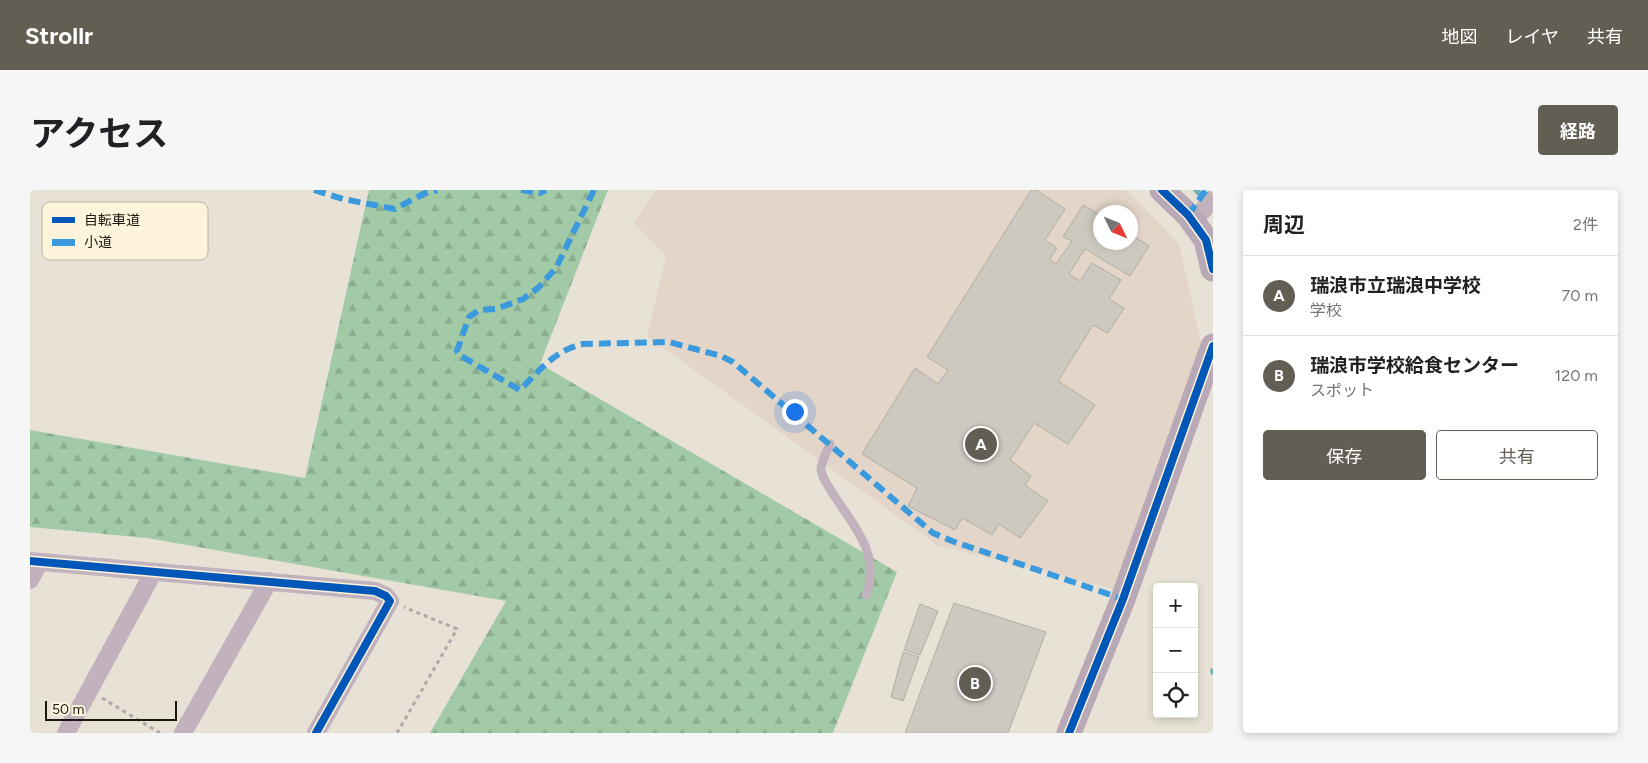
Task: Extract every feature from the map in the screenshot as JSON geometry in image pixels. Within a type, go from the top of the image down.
[{"type":"street","points":[[1162,190],[1204,231]]},
{"type":"street","points":[[1213,199],[1204,231],[1213,268]]},
{"type":"street","points":[[1070,733],[1123,599],[1213,346]]},
{"type":"street","points":[[30,580],[35,562],[375,591],[386,596],[390,601],[316,733]]},
{"type":"street","points":[[66,733],[152,573]]},
{"type":"street","points":[[182,733],[269,581]]},
{"type":"lane","points":[[830,444],[821,469],[825,481],[863,540],[868,552],[871,574],[866,595]]},
{"type":"path","points":[[390,601],[457,629],[397,733]]},
{"type":"path","points":[[89,690],[160,733]]},
{"type":"shaded area","points":[[656,190],[1127,190],[1179,244],[1201,343],[1113,589],[937,545],[647,336],[666,256],[634,223]]},
{"type":"green space","points":[[369,190],[608,190],[540,364],[897,572],[833,733],[430,733],[506,601],[147,538],[30,527],[30,430],[305,478]]},
{"type":"building","points":[[1031,190],[1036,190],[1065,209],[1045,240],[1057,248],[1050,259],[1056,264],[1072,241],[1063,237],[1083,205],[1093,211],[1093,250],[1138,250],[1138,239],[1149,246],[1130,276],[1085,249],[1069,274],[1080,281],[1092,263],[1121,280],[1109,299],[1124,308],[1108,333],[1093,325],[1058,381],[1095,405],[1068,444],[1034,423],[1010,460],[1031,476],[1025,485],[1048,501],[1020,538],[999,524],[992,535],[962,518],[955,530],[908,506],[917,488],[862,454],[915,368],[938,384],[948,370],[927,357]]},
{"type":"building","points":[[954,603],[1046,632],[1008,733],[905,733]]},
{"type":"building","points":[[920,604],[938,611],[920,655],[904,650]]},
{"type":"building","points":[[903,652],[919,657],[903,701],[891,697]]},
{"type":"waterway","points":[[1196,190],[1208,202]]},
{"type":"marked path","points":[[314,190],[343,199],[395,209],[423,194],[437,190]]},
{"type":"marked path","points":[[521,190],[540,193],[546,190]]},
{"type":"marked path","points":[[594,190],[556,268],[538,288],[523,299],[496,309],[479,310],[469,317],[457,351],[461,356],[520,390],[556,356],[583,344],[669,342],[721,356],[733,362],[933,533],[1123,599]]},
{"type":"marked path","points":[[1188,215],[1206,190]]},
{"type":"cycle path","points":[[1162,190],[1188,215],[1206,240],[1213,269]]},
{"type":"cycle path","points":[[1069,733],[1123,599],[1213,346]]},
{"type":"cycle path","points":[[30,561],[375,591],[386,596],[390,601],[316,733]]},
{"type":"place","name":"瑞浪市立瑞浪中学校","points":[[981,444]]},
{"type":"place","name":"瑞浪市学校給食センター","points":[[975,683]]}]
